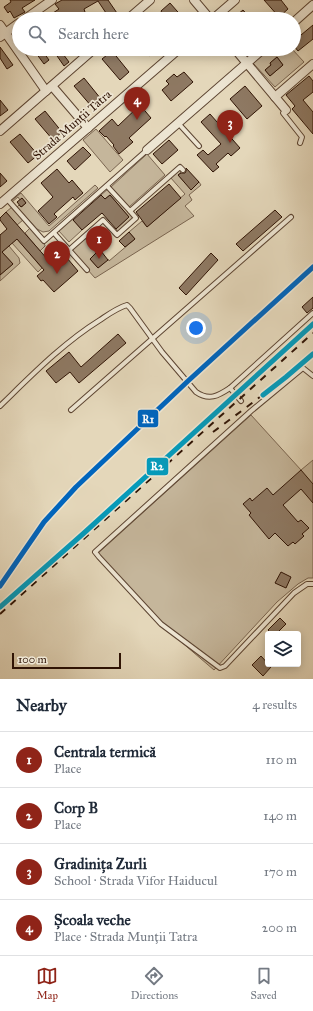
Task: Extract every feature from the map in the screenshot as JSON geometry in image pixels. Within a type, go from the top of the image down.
[{"type":"street","points":[[35,12],[52,0]]},
{"type":"street","points":[[136,12],[150,0]]},
{"type":"street","points":[[194,0],[204,12]]},
{"type":"street","points":[[221,12],[235,0]]},
{"type":"street","points":[[301,16],[313,5]]},
{"type":"street","points":[[0,25],[3,35],[12,45]]},
{"type":"street","points":[[3,35],[12,29]]},
{"type":"street","points":[[21,56],[49,88],[88,128]]},
{"type":"street","points":[[0,131],[86,56]]},
{"type":"street","name":"Strada Munții Tatra","points":[[3,201],[171,56]]},
{"type":"street","points":[[241,56],[286,110]]},
{"type":"street","points":[[147,150],[255,56]]},
{"type":"street","points":[[275,97],[313,64]]},
{"type":"lane","points":[[286,110],[284,113],[302,137],[300,143]]},
{"type":"lane","points":[[178,124],[199,146]]},
{"type":"lane","points":[[3,201],[44,241],[147,150]]},
{"type":"lane","points":[[130,211],[180,167],[183,170]]},
{"type":"lane","points":[[69,250],[103,220],[117,235],[136,218],[107,186]]},
{"type":"lane","points":[[70,410],[291,217]]},
{"type":"lane","points":[[54,233],[87,270]]},
{"type":"lane","points":[[0,406],[55,353],[87,328],[120,307],[127,305],[130,308],[168,359],[196,392],[203,396],[209,397],[220,394],[230,388],[313,313]]},
{"type":"lane","points":[[313,376],[302,368],[245,417],[95,552],[161,624],[220,668],[225,666],[294,593],[307,584],[313,584]]},
{"type":"lane","points":[[230,388],[241,401]]},
{"type":"shaded area","points":[[261,56],[298,56],[304,62],[275,87],[253,63]],"holes":[[[277,57],[283,65],[270,76],[265,70]]]},
{"type":"shaded area","points":[[96,129],[123,160],[110,172],[83,140]]},
{"type":"shaded area","points":[[147,154],[165,175],[129,207],[111,187]]},
{"type":"shaded area","points":[[179,169],[181,172],[178,175],[191,189],[199,182],[201,185],[189,195],[192,200],[185,206],[194,216],[95,278],[71,251],[88,237],[97,233],[102,233],[108,235],[111,240],[90,259],[98,268],[108,259],[109,261],[135,239],[129,232],[142,221],[147,227],[185,194],[170,177]]},
{"type":"shaded area","points":[[95,185],[98,188],[49,231],[43,232],[37,229],[17,207],[19,205],[22,207],[26,203],[22,198],[20,200],[18,197],[12,202],[11,201],[21,193],[49,226]]},
{"type":"shaded area","points":[[108,189],[134,219],[118,232],[116,229],[129,217],[110,195],[105,199],[101,195]]},
{"type":"shaded area","points":[[12,207],[23,220],[17,225],[6,212]]},
{"type":"shaded area","points":[[72,218],[82,230],[69,242],[58,230]]},
{"type":"shaded area","points":[[30,228],[45,245],[40,251],[25,233]]},
{"type":"shaded area","points":[[17,239],[42,268],[38,272],[12,243]]},
{"type":"shaded area","points":[[9,246],[19,258],[20,263],[0,281],[0,275],[13,264],[2,252]]},
{"type":"shaded area","points":[[251,415],[301,470],[313,460],[313,578],[308,578],[298,584],[277,602],[214,670],[158,622],[95,556]]},
{"type":"building","points":[[10,0],[35,0],[22,8],[25,12],[12,12],[12,14],[10,11],[8,13],[4,7],[11,2]]},
{"type":"building","points":[[62,0],[108,0],[116,12],[105,12],[98,1],[84,9],[85,12],[54,12],[59,9],[55,4]]},
{"type":"building","points":[[264,0],[281,0],[288,9],[285,12],[275,12]]},
{"type":"building","points":[[170,3],[178,12],[162,12]]},
{"type":"building","points":[[313,25],[313,39],[301,49],[301,35]]},
{"type":"building","points":[[0,47],[13,65],[7,69],[0,58]]},
{"type":"building","points":[[38,56],[46,56],[49,60],[44,64]]},
{"type":"building","points":[[57,56],[64,56],[69,62],[64,66]]},
{"type":"building","points":[[106,56],[116,56],[129,72],[120,80],[102,59]]},
{"type":"building","points":[[277,57],[283,65],[270,76],[265,70]]},
{"type":"building","points":[[184,72],[193,82],[171,101],[162,90],[169,84],[166,81],[174,74],[177,77]]},
{"type":"building","points":[[309,76],[313,81],[313,92],[303,100],[313,112],[313,134],[292,109],[295,106],[286,95]]},
{"type":"building","points":[[84,78],[101,99],[92,107],[74,86]]},
{"type":"building","points":[[245,86],[262,106],[247,119],[230,99]]},
{"type":"building","points":[[0,100],[8,110],[0,116]]},
{"type":"building","points":[[140,105],[151,118],[129,138],[133,142],[119,154],[113,146],[114,145],[99,131],[112,119],[118,126]]},
{"type":"building","points":[[45,111],[62,132],[53,140],[35,119]]},
{"type":"building","points":[[210,114],[240,148],[231,156],[228,153],[216,164],[219,167],[213,172],[197,155],[203,150],[208,155],[221,144],[201,122]]},
{"type":"building","points":[[20,134],[38,155],[28,163],[10,142]]},
{"type":"building","points":[[169,140],[178,150],[162,164],[153,154]]},
{"type":"building","points":[[83,147],[91,155],[75,170],[67,161]]},
{"type":"building","points":[[186,168],[199,182],[191,190],[178,175],[185,173]]},
{"type":"building","points":[[57,169],[69,183],[72,180],[83,193],[75,200],[73,197],[54,214],[57,217],[49,224],[38,211],[53,197],[41,183]]},
{"type":"building","points":[[0,173],[7,181],[0,187]]},
{"type":"building","points":[[169,184],[181,198],[147,227],[136,212]]},
{"type":"building","points":[[101,195],[105,199],[110,195],[129,217],[116,229],[102,213],[82,230],[73,220]]},
{"type":"building","points":[[22,198],[26,203],[21,207],[17,202]]},
{"type":"building","points":[[275,210],[282,217],[243,251],[236,244]]},
{"type":"building","points":[[6,212],[49,261],[51,260],[53,262],[65,252],[69,256],[67,258],[78,271],[54,292],[37,276],[44,270],[17,239],[2,252],[13,264],[0,275],[0,235],[7,229],[0,218]]},
{"type":"building","points":[[129,232],[135,239],[125,247],[119,241]]},
{"type":"building","points":[[98,251],[101,251],[108,260],[98,268],[90,259]]},
{"type":"building","points":[[211,253],[218,260],[186,295],[179,288]]},
{"type":"building","points":[[313,297],[313,308],[307,313],[302,307]]},
{"type":"building","points":[[118,334],[126,343],[79,383],[70,372],[56,383],[46,371],[69,352],[81,367]]},
{"type":"building","points":[[301,470],[313,484],[313,503],[301,489],[283,505],[298,522],[301,520],[309,528],[302,534],[304,536],[295,544],[293,542],[288,546],[275,533],[269,539],[249,515],[251,513],[243,504],[250,498],[252,501],[267,488],[273,495]]},
{"type":"building","points":[[281,572],[291,577],[286,588],[275,583]]},
{"type":"building","points":[[280,618],[286,624],[279,631],[268,630]]},
{"type":"building","points":[[261,656],[265,660],[265,667],[271,667],[263,676],[252,665]]},
{"type":"railway","points":[[0,586],[44,522],[76,487],[188,381],[313,267]]},
{"type":"railway","points":[[0,614],[313,333]]},
{"type":"railway","points":[[213,432],[251,404],[313,354]]},
{"type":"transit line","name":"R1","points":[[0,586],[44,522],[76,487],[188,381],[313,267]]},
{"type":"transit line","name":"R2","points":[[0,607],[84,533],[313,324]]},
{"type":"transit line","name":"R2","points":[[263,395],[313,354]]},
{"type":"place","name":"Școala veche","points":[[137,120]]},
{"type":"place","name":"Gradinița Zurli","points":[[230,143]]},
{"type":"place","name":"Centrala termică","points":[[99,259]]},
{"type":"place","name":"Corp B","points":[[57,274]]}]
